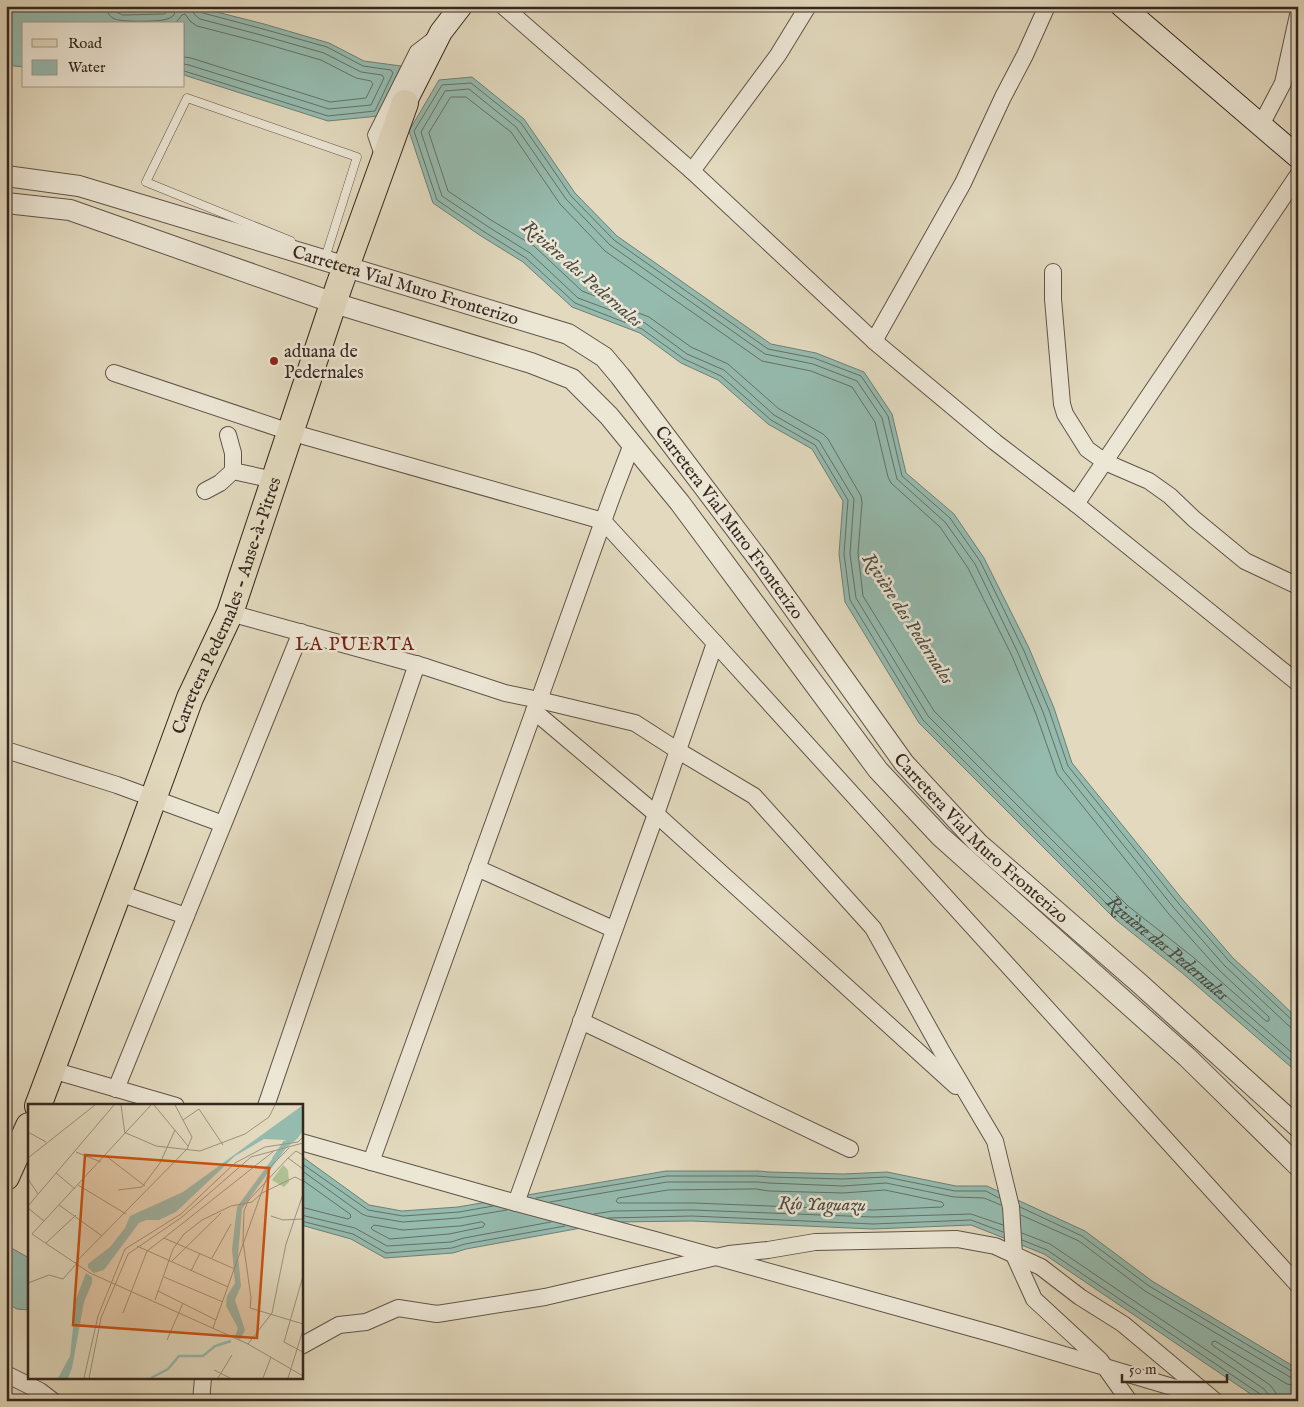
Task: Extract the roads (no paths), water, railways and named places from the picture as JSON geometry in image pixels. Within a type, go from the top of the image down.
[{"type":"main road","points":[[405,103],[441,32],[461,6]]},
{"type":"main road","points":[[1122,6],[1298,157]]},
{"type":"main road","name":"Carretera Pedernales - Anse-à-Pitres","points":[[39,1104],[119,893],[190,698],[230,613],[334,303],[336,261],[373,193],[383,160],[405,103]]},
{"type":"main road","points":[[6,1177],[28,1128]]},
{"type":"street","points":[[503,6],[692,171],[874,341],[995,442],[1076,504],[1298,684]]},
{"type":"street","points":[[692,171],[778,54],[808,6]]},
{"type":"street","points":[[874,341],[963,183],[1047,6]]},
{"type":"street","points":[[1261,126],[1282,83],[1298,15]]},
{"type":"street","points":[[383,160],[374,135],[416,51],[441,32]]},
{"type":"street","points":[[1076,504],[1298,175]]},
{"type":"street","name":"Carretera Vial Muro Fronterizo","points":[[6,176],[79,186],[336,261],[568,334],[604,357],[762,564],[904,763],[978,843],[1139,983],[1298,1128]]},
{"type":"street","name":"Carretera Vial Muro Fronterizo","points":[[6,203],[70,210],[334,303],[531,363],[572,379],[609,416],[680,503],[878,770],[940,836],[1187,1057],[1298,1166]]},
{"type":"street","points":[[1053,272],[1062,404],[1065,414],[1087,449],[1104,462],[1149,481],[1170,496],[1194,519],[1246,561],[1298,586]]},
{"type":"street","points":[[114,373],[290,432],[602,521],[1298,1285]]},
{"type":"street","points":[[205,491],[233,471],[233,453],[228,435]]},
{"type":"street","points":[[371,1162],[602,521],[632,444]]},
{"type":"street","points":[[233,471],[274,480]]},
{"type":"street","points":[[230,613],[417,664],[505,693],[536,706],[635,723],[754,796],[873,928],[941,1050],[995,1141],[1011,1207],[1014,1255],[1034,1300],[1100,1360],[1129,1401]]},
{"type":"street","points":[[116,1088],[301,632]]},
{"type":"street","points":[[516,1203],[613,929],[656,814],[715,643]]},
{"type":"street","points":[[267,1104],[417,664]]},
{"type":"street","points":[[536,706],[970,1098]]},
{"type":"street","points":[[6,750],[117,785],[223,824]]},
{"type":"street","points":[[477,868],[613,929]]},
{"type":"street","points":[[119,893],[186,916]]},
{"type":"street","points":[[580,1021],[850,1149]]},
{"type":"street","points":[[52,1070],[169,1104]]},
{"type":"street","points":[[302,1142],[987,1332],[1221,1401]]},
{"type":"street","points":[[302,1345],[339,1326],[366,1322],[398,1308],[437,1314],[545,1297],[728,1254],[768,1250],[815,1242],[957,1239],[994,1246],[1041,1267],[1080,1297],[1123,1324],[1215,1401]]},
{"type":"street","points":[[6,1374],[40,1391],[53,1401]]},
{"type":"street","points":[[201,1401],[203,1380]]},
{"type":"lane","points":[[187,98],[357,157],[336,261],[146,182],[187,98]]},
{"type":"water","points":[[6,6],[108,6],[123,10],[201,8],[329,43],[364,61],[401,66],[379,116],[328,121],[185,75],[185,22],[22,22],[22,67],[6,65]]},
{"type":"water","name":"Rivière des Pedernales","points":[[472,77],[524,119],[575,193],[617,236],[771,344],[816,353],[864,372],[892,414],[906,473],[954,514],[984,558],[1029,648],[1054,708],[1072,763],[1183,900],[1233,958],[1298,1019],[1298,1073],[1181,972],[1116,920],[919,723],[845,602],[839,554],[843,501],[812,449],[768,424],[718,380],[681,363],[640,333],[572,307],[523,262],[433,203],[409,131],[439,80]]},
{"type":"water","name":"Río Yaguazu","points":[[304,1158],[369,1205],[402,1211],[458,1207],[666,1171],[758,1171],[843,1174],[887,1172],[956,1186],[987,1186],[1085,1231],[1152,1281],[1298,1369],[1298,1401],[1261,1401],[1044,1254],[971,1225],[873,1229],[692,1221],[614,1222],[453,1253],[385,1258],[351,1239],[302,1225],[302,1159]]},
{"type":"water","points":[[6,1245],[28,1257],[28,1310],[17,1309],[6,1303]]},
{"type":"place","name":"aduana de Pedernales","points":[[274,361]]},
{"type":"district","name":"LA PUERTA","points":[[355,643]]}]
